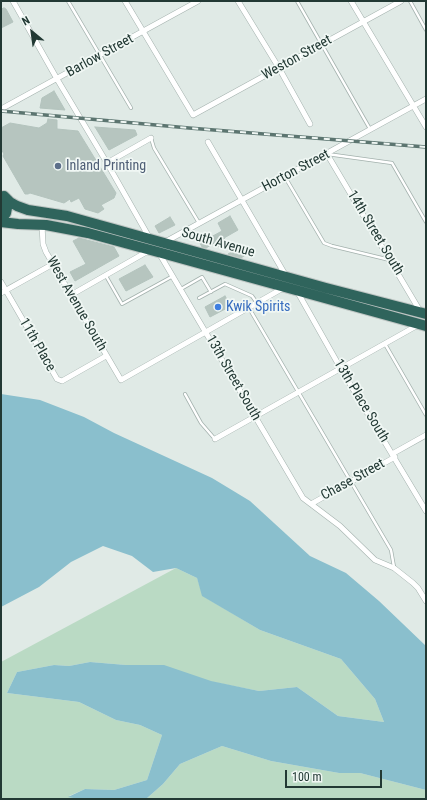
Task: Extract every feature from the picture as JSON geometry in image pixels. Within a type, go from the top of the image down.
[{"type":"highway","name":"South Avenue","points":[[3,194],[10,202],[28,210],[68,216],[165,242],[286,282],[296,290],[423,325]]},
{"type":"highway","name":"South Avenue","points":[[3,194],[7,208],[1,221],[18,224],[42,225],[88,233],[154,251],[424,314]]},
{"type":"street","points":[[13,1],[150,239]]},
{"type":"street","points":[[125,1],[143,32]]},
{"type":"street","name":"Barlow Street","points":[[1,110],[198,1]]},
{"type":"street","points":[[238,1],[279,68],[310,124]]},
{"type":"street","points":[[351,1],[426,127]]},
{"type":"street","name":"Weston Street","points":[[143,32],[193,115],[401,1]]},
{"type":"street","name":"Horton Street","points":[[165,242],[426,99]]},
{"type":"street","points":[[107,163],[151,138]]},
{"type":"street","points":[[206,332],[257,303],[286,282],[242,200],[208,142]]},
{"type":"street","name":"14th Street South","points":[[327,154],[424,314]]},
{"type":"street","name":"West Avenue South","points":[[42,225],[43,244],[46,252],[121,380],[206,332]]},
{"type":"street","points":[[71,295],[154,251]]},
{"type":"street","name":"13th Street South","points":[[154,251],[173,276],[303,498],[340,526],[375,560],[394,568],[418,588],[426,601]]},
{"type":"street","points":[[3,292],[53,264]]},
{"type":"street","name":"11th Place","points":[[1,282],[3,292],[57,380],[62,381],[106,356]]},
{"type":"street","name":"13th Place South","points":[[296,290],[341,369],[394,455],[426,511]]},
{"type":"street","points":[[215,439],[385,344],[423,325]]},
{"type":"street","name":"Chase Street","points":[[311,504],[426,435]]},
{"type":"lane","points":[[68,1],[131,108]]},
{"type":"lane","points":[[297,1],[370,130]]},
{"type":"lane","points":[[410,1],[426,30]]},
{"type":"lane","points":[[151,138],[154,148],[199,223]]},
{"type":"lane","points":[[327,154],[392,163],[426,222]]},
{"type":"lane","points":[[285,177],[324,243],[391,261]]},
{"type":"lane","points":[[105,276],[122,304],[173,276]]},
{"type":"lane","points":[[180,289],[202,277],[211,292]]},
{"type":"lane","points":[[199,298],[225,284],[252,296],[257,303]]},
{"type":"lane","points":[[249,308],[391,550],[394,568]]},
{"type":"lane","points":[[385,344],[426,415]]},
{"type":"lane","points":[[184,394],[201,423],[215,439]]},
{"type":"green space","points":[[176,568],[197,578],[203,596],[260,630],[341,659],[375,699],[384,722],[338,716],[297,687],[259,691],[126,665],[90,662],[69,666],[54,665],[17,672],[7,693],[79,702],[116,720],[140,725],[162,735],[147,780],[114,790],[85,789],[69,796],[79,799],[1,799],[1,662]]},
{"type":"green space","points":[[222,746],[271,761],[339,773],[360,773],[426,790],[426,799],[146,799],[163,784],[180,764]]},
{"type":"water","points":[[1,394],[40,400],[84,417],[114,433],[212,478],[250,501],[310,556],[346,573],[379,601],[426,646],[426,790],[360,773],[339,773],[271,761],[222,746],[180,764],[163,784],[146,799],[79,799],[68,797],[85,789],[114,790],[147,780],[162,735],[140,725],[116,720],[79,702],[7,693],[17,672],[54,665],[69,666],[90,662],[126,665],[164,665],[211,681],[259,691],[297,687],[338,716],[384,722],[375,699],[341,659],[260,630],[202,596],[197,578],[176,568],[153,572],[132,556],[103,546],[71,562],[39,587],[1,607]]},
{"type":"building","points":[[4,8],[13,22],[1,28],[1,9]]},
{"type":"building","points":[[54,91],[65,110],[40,108],[42,98]]},
{"type":"building","points":[[48,119],[57,120],[57,129],[78,131],[116,193],[114,198],[101,205],[104,209],[98,213],[85,209],[79,198],[71,202],[70,199],[64,203],[30,193],[25,194],[3,156],[4,154],[1,149],[1,128],[10,123],[39,128],[47,123]]},
{"type":"building","points":[[95,127],[135,130],[137,135],[109,150]]},
{"type":"building","points":[[230,216],[238,230],[224,238],[227,243],[219,247],[216,242],[206,248],[202,247],[200,243],[222,231],[218,223]]},
{"type":"building","points":[[170,217],[175,225],[159,233],[155,226]]},
{"type":"building","points":[[79,238],[114,247],[119,256],[75,281],[70,272],[86,264],[73,241]]},
{"type":"building","points":[[243,246],[249,247],[247,254],[241,258],[228,254]]},
{"type":"building","points":[[145,265],[153,277],[126,291],[119,279]]},
{"type":"building","name":"Kwik Spirits","points":[[225,296],[231,306],[210,317],[205,307]]},
{"type":"railway","points":[[1,111],[426,147]]},
{"type":"place","name":"Inland Printing","points":[[58,166]]},
{"type":"place","name":"Kwik Spirits","points":[[218,307]]}]
